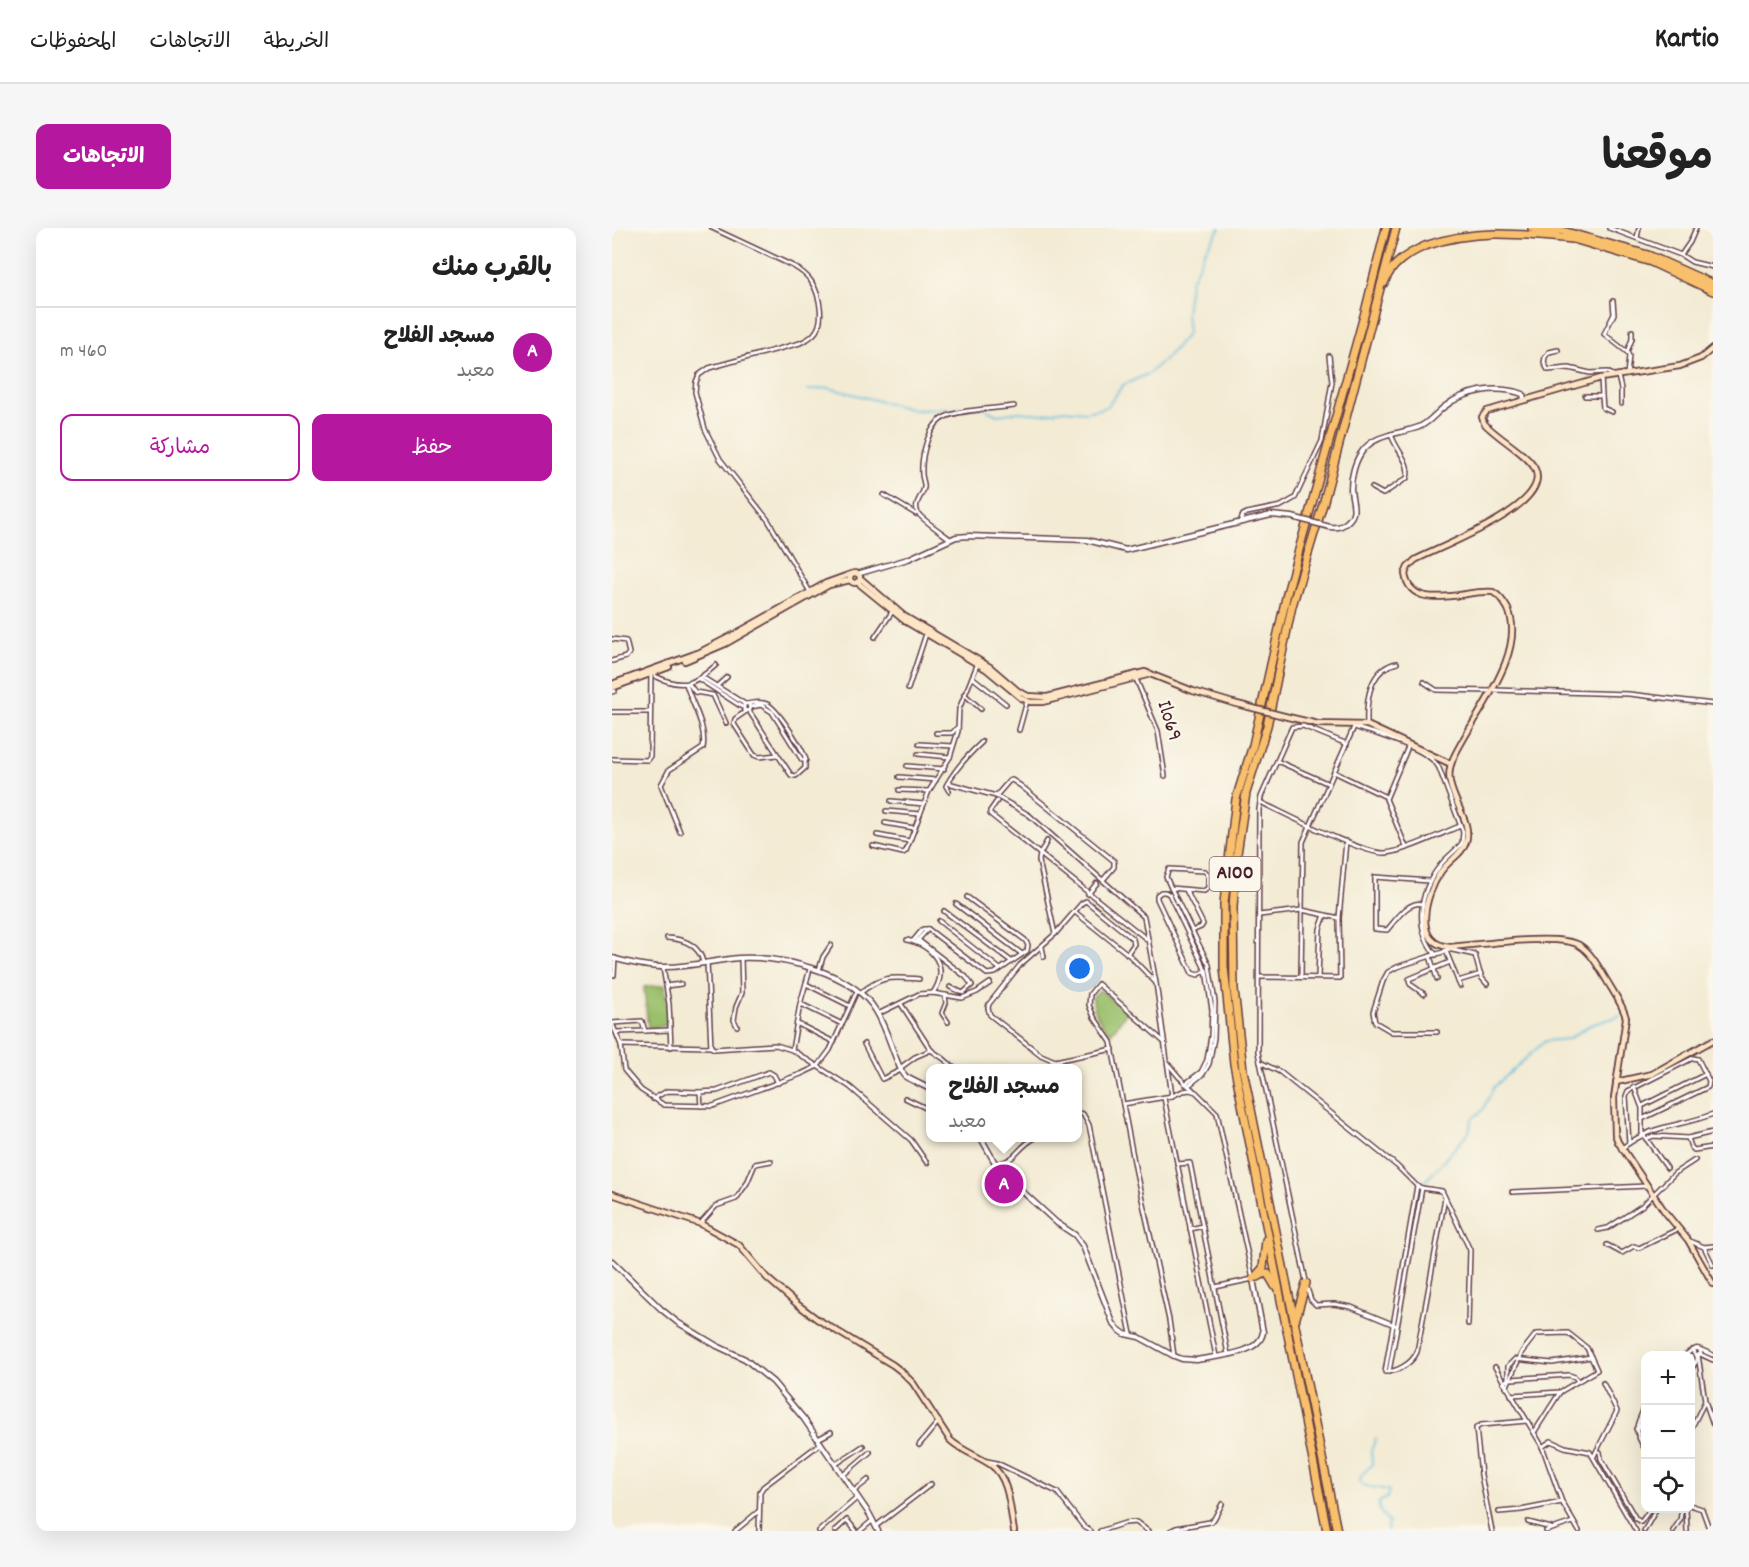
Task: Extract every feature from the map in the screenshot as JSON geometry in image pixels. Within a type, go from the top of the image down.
[{"type":"highway","name":"A100","points":[[1327,1531],[1241,1104],[1229,1029],[1223,952],[1228,855],[1236,799],[1253,745],[1287,592],[1386,228]]},
{"type":"highway","name":"A100","points":[[1337,1531],[1241,1056],[1233,962],[1234,881],[1246,793],[1267,726],[1292,606],[1319,518],[1396,228]]},
{"type":"highway","points":[[1532,228],[1648,255],[1713,285]]},
{"type":"highway","points":[[1552,228],[1651,262],[1713,291]]},
{"type":"highway","points":[[1558,228],[1574,237]]},
{"type":"highway","points":[[1374,314],[1386,279],[1394,267],[1405,257],[1432,244],[1474,233],[1574,237]]},
{"type":"highway","points":[[1253,1279],[1263,1268],[1266,1229]]},
{"type":"highway","points":[[1253,1279],[1265,1273],[1268,1274],[1281,1302]]},
{"type":"highway","points":[[1295,1323],[1306,1282]]},
{"type":"main road","points":[[1712,350],[1701,358],[1680,366],[1601,378],[1524,399],[1484,413],[1482,417],[1484,423],[1490,430],[1534,466],[1538,476],[1533,490],[1503,516],[1415,560],[1408,567],[1406,574],[1408,585],[1418,595],[1447,596],[1493,592],[1502,599],[1511,617],[1512,638],[1505,661],[1492,691],[1451,764],[1449,781],[1467,828],[1467,840],[1461,851],[1445,865],[1436,879],[1429,899],[1425,928],[1430,938],[1438,945],[1448,949],[1561,940],[1574,942],[1595,961],[1626,1014],[1626,1027],[1614,1098],[1615,1134],[1622,1149],[1654,1196],[1688,1240],[1713,1284]]},
{"type":"main road","points":[[613,689],[717,648],[829,585],[856,577]]},
{"type":"main road","points":[[856,577],[892,612],[926,634],[998,673],[1022,693],[1036,698],[1141,672],[1154,674],[1193,691],[1288,717],[1318,724],[1367,725],[1451,764]]},
{"type":"main road","points":[[613,689],[708,648],[832,580],[856,577],[904,616],[978,662],[1027,701],[1043,702],[1154,674]]},
{"type":"main road","points":[[1616,1082],[1652,1074],[1713,1040]]},
{"type":"main road","points":[[612,1194],[701,1224],[739,1245],[781,1290],[817,1319],[894,1365],[913,1383],[945,1433],[956,1445],[993,1466],[1003,1481],[1014,1531]]},
{"type":"street","points":[[712,228],[804,273],[811,281],[820,304],[819,324],[810,338],[781,349],[709,368],[699,375],[695,392],[705,429],[720,459],[768,520],[810,592]]},
{"type":"street","points":[[1609,228],[1621,230],[1681,255],[1692,262],[1713,267]]},
{"type":"street","points":[[1637,238],[1640,228]]},
{"type":"street","points":[[1681,255],[1696,228]]},
{"type":"street","points":[[1613,301],[1614,314],[1604,334],[1627,352],[1629,356],[1627,375]]},
{"type":"street","points":[[1627,352],[1632,339],[1632,331]]},
{"type":"street","points":[[1558,350],[1549,351],[1545,357],[1544,363],[1548,369],[1566,368],[1590,373],[1607,372],[1616,376],[1621,389],[1621,404]]},
{"type":"street","points":[[1240,522],[1243,515],[1247,513],[1281,506],[1295,498],[1322,441],[1332,382],[1329,356]]},
{"type":"street","points":[[1601,378],[1603,408],[1612,412]]},
{"type":"street","points":[[856,577],[908,559],[950,539],[969,536],[1087,540],[1126,550],[1271,515],[1292,517],[1330,527],[1344,525],[1354,513],[1351,484],[1362,451],[1373,442],[1391,434],[1419,427],[1446,405],[1460,397],[1474,393],[1486,390],[1514,391],[1523,394],[1524,399]]},
{"type":"street","points":[[1585,396],[1602,396]]},
{"type":"street","points":[[919,515],[916,504],[924,486],[923,465],[933,426],[946,417],[1014,406]]},
{"type":"street","points":[[1372,488],[1383,494],[1407,478],[1408,467],[1391,434]]},
{"type":"street","points":[[884,495],[919,515],[950,539]]},
{"type":"street","points":[[875,637],[892,612]]},
{"type":"street","points":[[908,689],[926,634]]},
{"type":"street","points":[[612,639],[626,640],[628,653],[626,657],[613,661]]},
{"type":"street","points":[[873,846],[904,853],[929,791],[950,757],[958,727],[958,712],[978,662]]},
{"type":"street","points":[[1367,725],[1372,680],[1385,667],[1397,663]]},
{"type":"street","points":[[652,673],[666,681],[688,684],[701,678],[716,665]]},
{"type":"street","points":[[612,759],[645,760],[650,758],[652,673]]},
{"type":"street","points":[[972,676],[1006,704]]},
{"type":"street","points":[[717,686],[727,677]]},
{"type":"street","name":"Ilo69","points":[[1136,677],[1158,731],[1165,776]]},
{"type":"street","points":[[701,678],[717,686],[726,694]]},
{"type":"street","points":[[701,678],[747,707],[793,776],[804,769],[805,760],[802,760],[776,715],[763,706],[747,707],[735,719],[734,724],[752,754],[759,758],[778,755]]},
{"type":"street","points":[[1424,682],[1436,690],[1629,694],[1713,704]]},
{"type":"street","points":[[688,684],[695,692],[713,695],[726,723]]},
{"type":"street","points":[[680,832],[661,785],[669,770],[703,748],[704,737],[701,723],[688,684]]},
{"type":"street","points":[[964,694],[981,709]]},
{"type":"street","points":[[1019,730],[1027,701]]},
{"type":"street","points":[[612,712],[650,712]]},
{"type":"street","points":[[1301,977],[1303,845],[1353,725],[1429,756],[1436,763],[1460,826],[1463,835],[1462,843],[1442,863],[1430,882],[1423,904],[1420,921],[1423,933],[1428,945],[1436,955]]},
{"type":"street","points":[[1347,744],[1303,726],[1294,726],[1291,728],[1260,802],[1257,1042],[1311,1300],[1316,1305],[1345,1305],[1395,1325]]},
{"type":"street","points":[[936,733],[952,733],[958,727]]},
{"type":"street","points":[[949,791],[946,786],[963,761],[981,742]]},
{"type":"street","points":[[919,744],[954,746]]},
{"type":"street","points":[[1406,846],[1393,813],[1386,804],[1386,797],[1408,747]]},
{"type":"street","points":[[918,754],[950,757]]},
{"type":"street","points":[[1277,761],[1329,784]]},
{"type":"street","points":[[907,766],[944,769]]},
{"type":"street","points":[[1335,772],[1386,797]]},
{"type":"street","points":[[899,777],[936,780]]},
{"type":"street","points":[[996,796],[1007,782],[1012,780],[1066,821],[1113,861],[1114,867],[1103,880]]},
{"type":"street","points":[[948,783],[996,796],[1029,816],[1144,918],[1172,1096]]},
{"type":"street","points":[[899,790],[929,791]]},
{"type":"street","points":[[891,801],[924,804]]},
{"type":"street","points":[[997,801],[990,814],[1149,941]]},
{"type":"street","points":[[1260,802],[1377,853],[1388,853],[1460,826]]},
{"type":"street","points":[[886,811],[920,814]]},
{"type":"street","points":[[885,823],[914,828]]},
{"type":"street","points":[[876,835],[909,841]]},
{"type":"street","points":[[1047,841],[1039,861],[1055,934]]},
{"type":"street","points":[[1259,977],[1340,978],[1339,918],[1346,841]]},
{"type":"street","points":[[1171,888],[1207,890],[1208,873],[1169,869],[1167,877],[1171,888],[1192,931],[1207,970],[1215,1002],[1215,1029],[1211,1054],[1205,1071],[1186,1085]]},
{"type":"street","points":[[1423,904],[1410,905],[1387,930],[1375,929],[1375,877],[1430,882]]},
{"type":"street","points":[[1088,894],[1097,883]]},
{"type":"street","points":[[1186,890],[1203,924],[1192,931]]},
{"type":"street","points":[[1161,892],[1169,894],[1207,970],[1196,975],[1192,973],[1158,899],[1157,895],[1161,892]]},
{"type":"street","points":[[916,942],[923,929],[928,929],[987,974],[1000,969],[1028,948],[1027,942],[967,897]]},
{"type":"street","points":[[1113,1050],[1050,1060],[990,1015],[988,1008],[1020,965],[1055,934],[1082,903],[1089,902],[1133,939],[1134,944],[1127,954]]},
{"type":"street","points":[[956,904],[1022,954]]},
{"type":"street","points":[[1259,915],[1302,910],[1339,918]]},
{"type":"street","points":[[944,911],[1011,961]]},
{"type":"street","points":[[1075,912],[1127,954],[1156,983]]},
{"type":"street","points":[[1318,977],[1320,929],[1325,915]]},
{"type":"street","points":[[939,921],[1000,969]]},
{"type":"street","points":[[668,938],[684,940],[693,945],[706,962],[711,1047]]},
{"type":"street","points":[[907,940],[916,942],[966,976],[972,983],[963,993],[950,987]]},
{"type":"street","points":[[916,942],[935,957],[940,967],[941,978],[933,993]]},
{"type":"street","points":[[819,972],[823,957],[831,945]]},
{"type":"street","points":[[1042,947],[1044,957]]},
{"type":"street","points":[[1448,949],[1450,962],[1460,986]]},
{"type":"street","points":[[1437,1032],[1392,1032],[1379,1026],[1373,1017],[1383,981],[1389,972],[1448,949],[1475,955],[1486,984]]},
{"type":"street","points":[[1430,956],[1437,979]]},
{"type":"street","points":[[612,975],[614,975],[613,958],[646,966],[663,967],[741,958],[782,961],[838,978],[858,992],[878,1014],[900,1069],[906,1077],[926,1087]]},
{"type":"street","points":[[737,1026],[734,1020],[742,993],[741,958]]},
{"type":"street","points":[[1424,994],[1410,984],[1409,980],[1415,975],[1450,962]]},
{"type":"street","points":[[663,967],[671,1047]]},
{"type":"street","points":[[792,1050],[800,1004],[810,969]]},
{"type":"street","points":[[1458,981],[1481,974]]},
{"type":"street","points":[[645,1031],[642,1021],[612,1023],[621,1045],[622,1062],[627,1076],[653,1099],[664,1105],[721,1104],[818,1066],[834,1042],[858,992],[885,978],[919,979]]},
{"type":"street","points":[[878,1014],[919,994],[933,993],[962,998],[990,983]]},
{"type":"street","points":[[666,986],[681,984]]},
{"type":"street","points":[[806,984],[850,1006]]},
{"type":"street","points":[[1164,1042],[1098,984],[1090,994],[1089,1005],[1094,1017],[1108,1036],[1113,1050],[1169,1320],[1174,1356]]},
{"type":"street","points":[[945,995],[946,1003],[942,1013],[948,1022]]},
{"type":"street","points":[[900,1003],[931,1050],[950,1064]]},
{"type":"street","points":[[800,1004],[842,1024]]},
{"type":"street","points":[[798,1024],[834,1042]]},
{"type":"street","points":[[616,1032],[670,1030]]},
{"type":"street","points":[[864,1044],[882,1079],[915,1057],[931,1050]]},
{"type":"street","points":[[621,1045],[714,1048],[776,1045],[792,1050],[850,1087],[911,1140],[927,1163]]},
{"type":"street","points":[[1629,1143],[1626,1096],[1628,1091],[1694,1058],[1698,1059],[1710,1083],[1708,1087],[1642,1119]]},
{"type":"street","points":[[984,1142],[996,1164],[1011,1181],[1057,1223],[1075,1235],[1088,1258],[1113,1323],[1118,1329],[1139,1336],[1182,1359],[1197,1360],[1254,1347],[1262,1339],[1263,1332],[1219,1116],[1171,1069],[1167,1060]]},
{"type":"street","points":[[1260,1062],[1281,1072],[1397,1166],[1417,1186],[1440,1190],[1470,1250],[1468,1324]]},
{"type":"street","points":[[653,1099],[668,1091],[717,1091],[769,1072],[774,1074],[778,1083]]},
{"type":"street","points":[[1642,1106],[1706,1074]]},
{"type":"street","points":[[1170,1082],[1179,1077]]},
{"type":"street","points":[[1634,1087],[1642,1106],[1643,1135],[1667,1168]]},
{"type":"street","points":[[1123,1104],[1164,1098],[1185,1090],[1194,1091]]},
{"type":"street","points":[[700,1092],[701,1106]]},
{"type":"street","points":[[905,1098],[926,1108]]},
{"type":"street","points":[[1164,1098],[1216,1356]]},
{"type":"street","points":[[1082,1114],[1089,1125],[1131,1334]]},
{"type":"street","points":[[1622,1149],[1643,1135],[1661,1127],[1689,1122],[1713,1114]]},
{"type":"street","points":[[1646,1139],[1653,1136],[1688,1138],[1713,1131]]},
{"type":"street","points":[[1688,1138],[1694,1150],[1713,1147]]},
{"type":"street","points":[[996,1164],[1011,1160],[1028,1142]]},
{"type":"street","points":[[1598,1230],[1608,1228],[1644,1206],[1672,1175],[1695,1160]]},
{"type":"street","points":[[701,1224],[717,1206],[736,1199],[747,1184],[755,1164],[771,1161]]},
{"type":"street","points":[[1177,1164],[1190,1163],[1227,1354]]},
{"type":"street","points":[[1512,1192],[1647,1185]]},
{"type":"street","points":[[1417,1186],[1387,1372],[1410,1362],[1417,1352],[1445,1198]]},
{"type":"street","points":[[1395,1325],[1422,1188]]},
{"type":"street","points":[[1190,1229],[1203,1226]]},
{"type":"street","points":[[1607,1245],[1622,1253],[1634,1246],[1640,1248],[1678,1229]]},
{"type":"street","points":[[1688,1240],[1704,1247],[1713,1246]]},
{"type":"street","points":[[1704,1247],[1713,1265]]},
{"type":"street","points":[[612,1261],[676,1322],[758,1368],[786,1396],[836,1464],[877,1529],[931,1484]]},
{"type":"street","points":[[1215,1287],[1253,1279]]},
{"type":"street","points":[[1506,1388],[1522,1352],[1536,1334],[1568,1333],[1587,1348],[1597,1370],[1560,1392],[1535,1431]]},
{"type":"street","points":[[1696,1353],[1713,1354]]},
{"type":"street","points":[[1696,1353],[1713,1360]]},
{"type":"street","points":[[1696,1353],[1705,1401],[1713,1424]]},
{"type":"street","points":[[1503,1383],[1508,1379],[1508,1366],[1515,1359],[1552,1363],[1591,1357]]},
{"type":"street","points":[[1496,1367],[1510,1395],[1535,1431],[1562,1502],[1579,1531]]},
{"type":"street","points":[[1511,1378],[1569,1375],[1578,1381]]},
{"type":"street","points":[[1594,1456],[1617,1412],[1603,1383]]},
{"type":"street","points":[[1510,1395],[1560,1392]]},
{"type":"street","points":[[1695,1421],[1705,1401]]},
{"type":"street","points":[[1641,1440],[1636,1429],[1645,1405]]},
{"type":"street","points":[[919,1445],[939,1421]]},
{"type":"street","points":[[1492,1531],[1481,1475],[1476,1428],[1481,1425],[1527,1421]]},
{"type":"street","points":[[1636,1429],[1641,1423]]},
{"type":"street","points":[[759,1531],[760,1492],[763,1487],[831,1432]]},
{"type":"street","points":[[1542,1447],[1551,1441],[1565,1448],[1590,1452],[1636,1531]]},
{"type":"street","points":[[836,1464],[863,1446]]},
{"type":"street","points":[[843,1475],[870,1452]]},
{"type":"street","points":[[1600,1452],[1601,1459],[1636,1519],[1641,1522],[1648,1513]]},
{"type":"street","points":[[982,1460],[997,1463],[1057,1492],[1084,1527],[1091,1531]]},
{"type":"street","points":[[854,1491],[868,1480]]},
{"type":"street","points":[[819,1531],[858,1497]]},
{"type":"street","points":[[1499,1512],[1562,1502]]},
{"type":"street","points":[[1170,1531],[1210,1522],[1215,1518],[1222,1504]]},
{"type":"street","points":[[1695,1506],[1703,1510],[1710,1531]]},
{"type":"street","points":[[735,1531],[759,1511]]},
{"type":"street","points":[[1644,1531],[1655,1513]]},
{"type":"street","points":[[1673,1531],[1683,1513]]},
{"type":"street","points":[[1685,1513],[1687,1531]]},
{"type":"street","points":[[835,1531],[847,1520],[858,1531],[873,1520]]},
{"type":"street","points":[[1546,1531],[1574,1521]]},
{"type":"street","points":[[1100,1531],[1136,1522],[1148,1531]]},
{"type":"street","points":[[1528,1522],[1551,1528]]},
{"type":"green space","points":[[665,985],[669,1025],[648,1028],[644,987]]},
{"type":"green space","points":[[1100,990],[1127,1012],[1111,1033],[1100,1021],[1095,1011],[1093,996]]},
{"type":"waterway","points":[[987,410],[997,415],[1019,412],[1043,414],[1064,410],[1085,412],[1108,406],[1123,385],[1148,374],[1185,337],[1188,332],[1186,313],[1190,283],[1205,251],[1220,228]]},
{"type":"waterway","points":[[808,390],[829,388],[914,410],[983,408]]},
{"type":"waterway","points":[[1423,1184],[1469,1132],[1472,1119],[1483,1110],[1494,1087],[1545,1041],[1568,1039],[1590,1025],[1620,1016]]},
{"type":"waterway","points":[[1376,1438],[1371,1451],[1372,1464],[1361,1476],[1360,1483],[1389,1491],[1387,1498],[1379,1502],[1379,1510],[1389,1523],[1387,1531]]},
{"type":"place","name":"مسجد الفلاح","points":[[1004,1184]]}]
